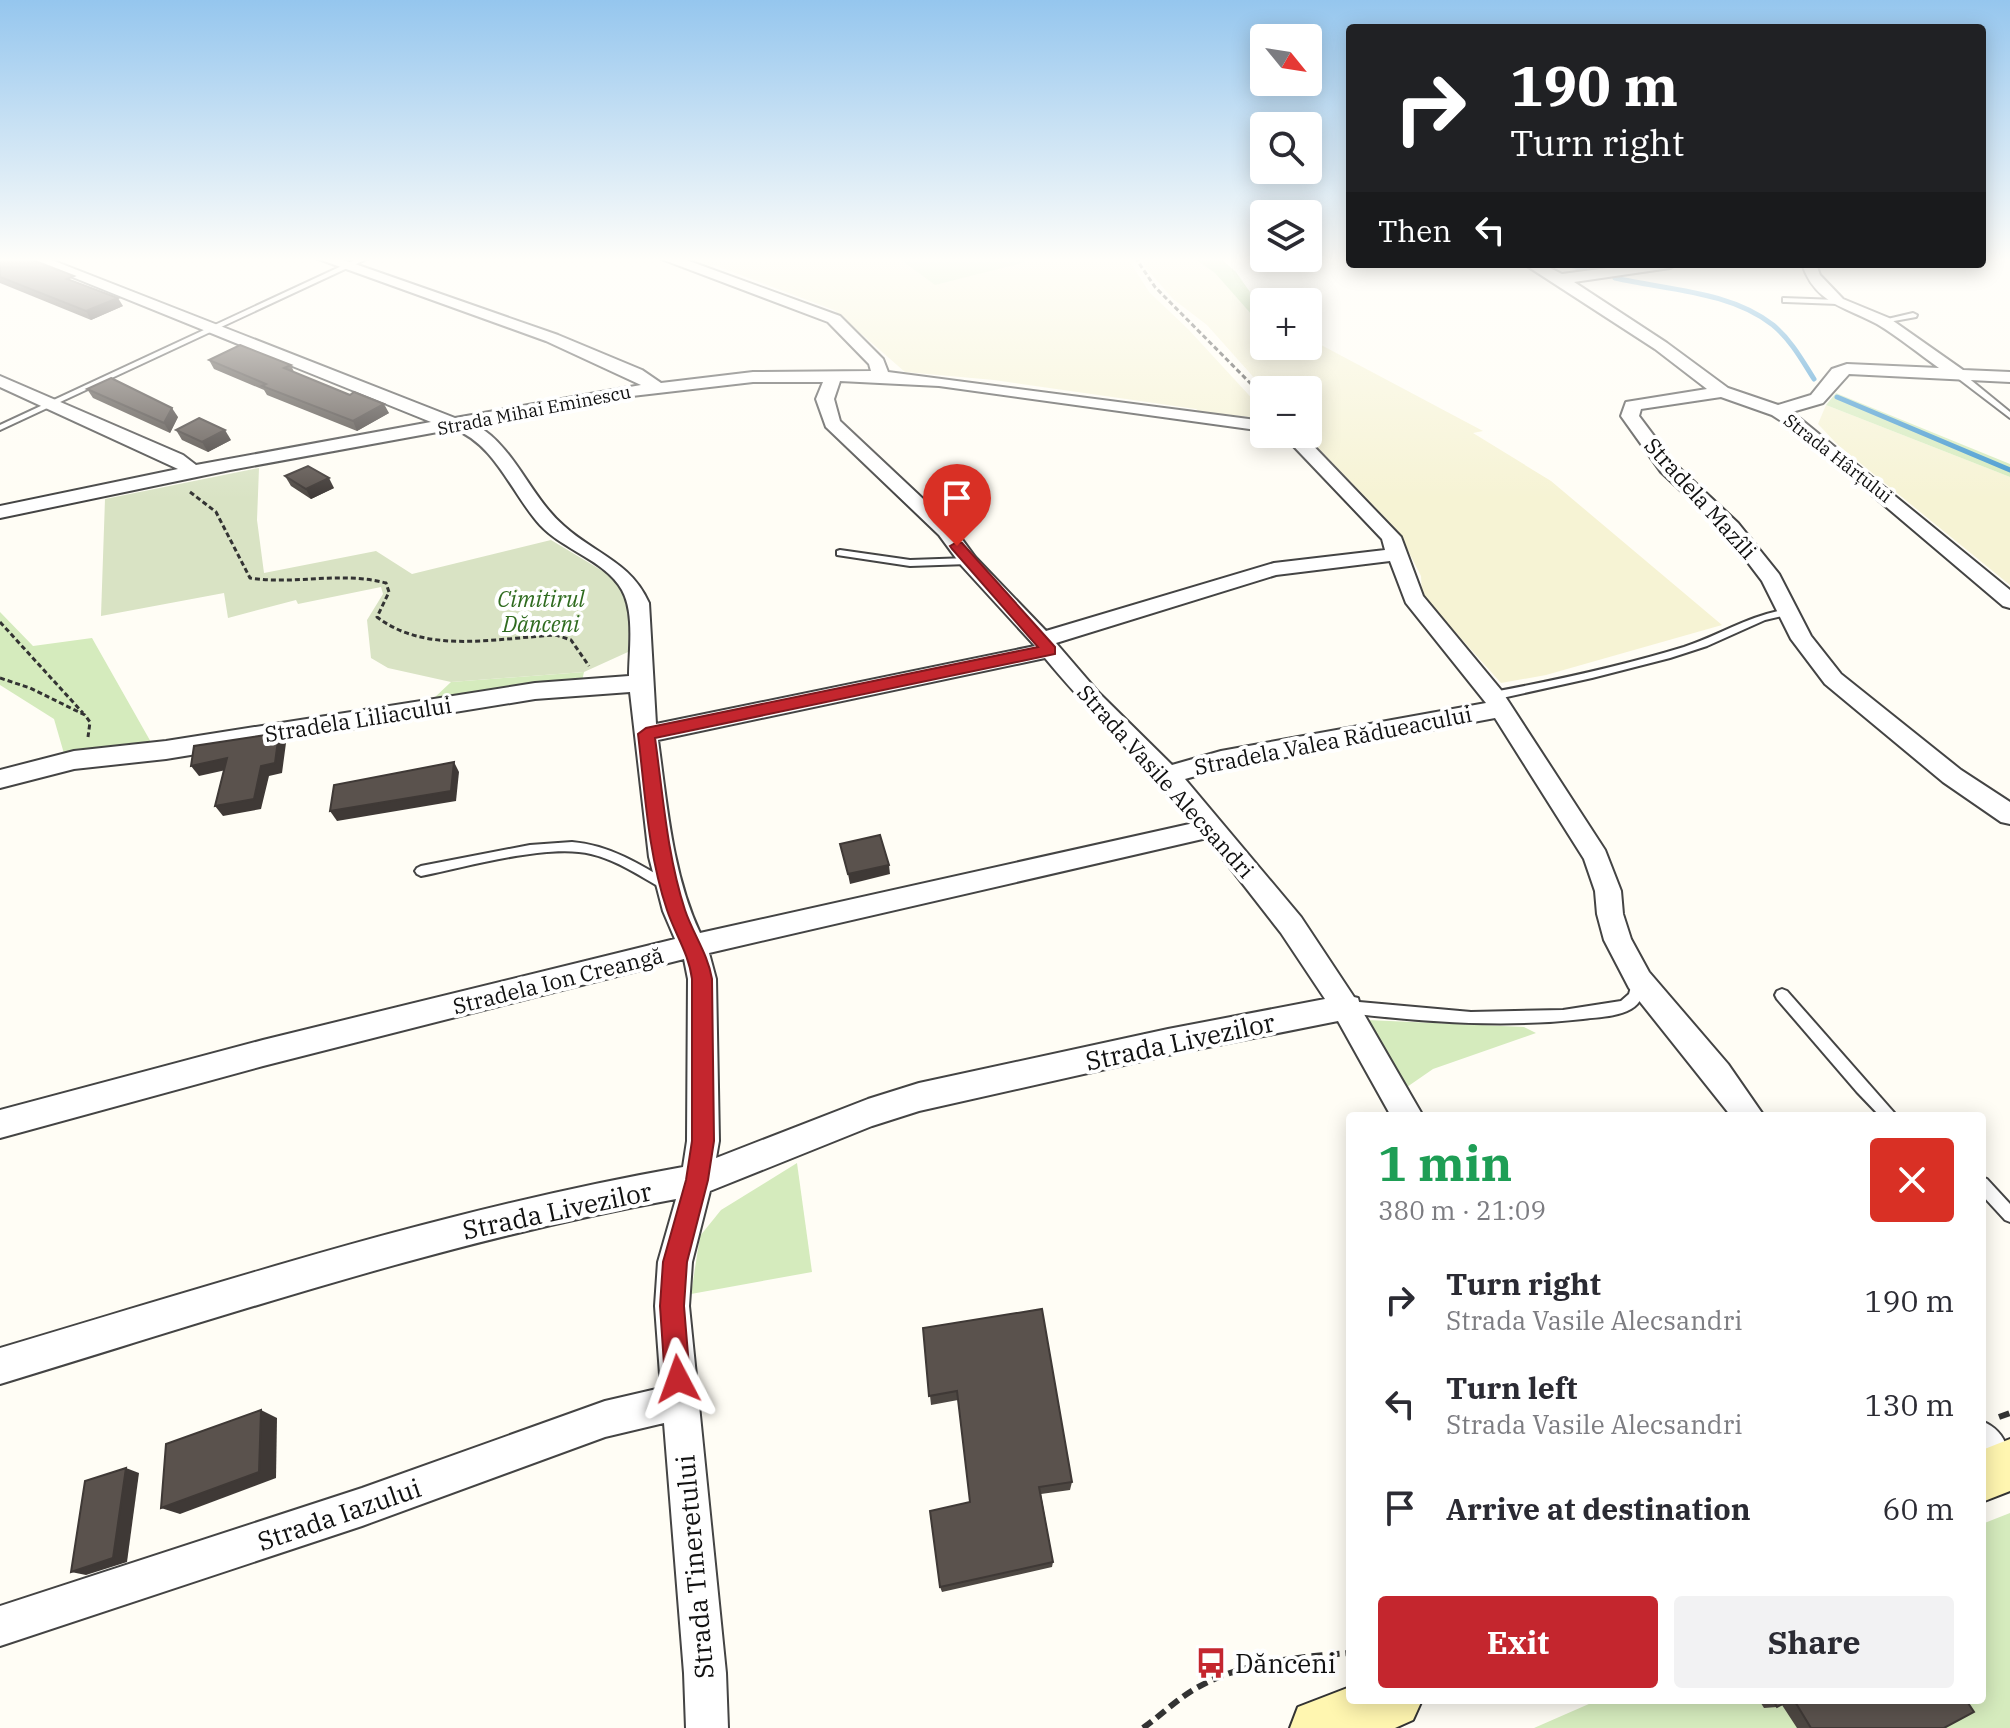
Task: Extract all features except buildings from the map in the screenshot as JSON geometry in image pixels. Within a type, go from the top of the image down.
[{"type":"main road","points":[[1319,1728],[1382,1704]]},
{"type":"street","name":"Strada Tineretului","points":[[229,338],[459,424],[483,439],[546,520],[571,543],[625,577],[634,589],[638,603],[646,734],[662,857],[684,933],[700,963],[702,979],[703,1141],[697,1180],[675,1262],[672,1306],[678,1402],[705,1673],[707,1728]]},
{"type":"street","points":[[551,338],[636,374],[658,388]]},
{"type":"street","points":[[853,338],[872,356],[881,376]]},
{"type":"street","name":"Strada Hârțului","points":[[1648,338],[1722,392],[1778,411],[1833,450],[2010,601]]},
{"type":"street","points":[[1907,338],[1958,374]]},
{"type":"street","points":[[1778,411],[1817,399],[1838,373],[1847,369],[2010,377]]},
{"type":"street","name":"Strada Mihai Eminescu","points":[[0,512],[184,474],[658,388],[753,377],[881,376],[972,385],[1250,424]]},
{"type":"street","name":"Strada Vasile Alecsandri","points":[[833,377],[825,399],[832,423],[931,515],[1091,699],[1167,775],[1212,826],[1291,925],[1348,1007],[1406,1112]]},
{"type":"street","points":[[0,381],[176,459],[184,474]]},
{"type":"street","name":"Stradela Mazîli","points":[[1722,392],[1639,404],[1632,406],[1630,416],[1668,468],[1744,542],[1772,579],[1802,639],[1833,679],[1952,776],[2010,815]]},
{"type":"street","name":"Stradela Valea Rădueacului","points":[[1309,448],[1391,537],[1413,598],[1496,703],[1596,857],[1606,883],[1610,914],[1618,940],[1639,980],[1746,1112]]},
{"type":"street","points":[[646,734],[1046,645],[1274,569],[1399,554]]},
{"type":"street","name":"Stradela Liliacului","points":[[0,779],[74,760],[166,750],[493,697],[595,685],[642,683]]},
{"type":"street","name":"Stradela Valea Rădueacului","points":[[1167,775],[1236,757],[1496,703]]},
{"type":"street","name":"Stradela Ion Creangă","points":[[0,1124],[263,1053],[692,946],[998,875],[1188,835],[1212,826]]},
{"type":"street","name":"Strada Livezilor","points":[[0,1366],[410,1243],[586,1200],[697,1180],[868,1113],[919,1097],[1168,1042],[1348,1007]]},
{"type":"street","name":"Strada Iazului","points":[[0,1626],[362,1507],[605,1419],[678,1402]]},
{"type":"lane","points":[[0,428],[193,338]]},
{"type":"lane","points":[[1958,374],[2010,416]]},
{"type":"lane","points":[[840,553],[910,563],[968,561]]},
{"type":"lane","points":[[1496,703],[1538,688],[1692,647],[1756,616],[1788,612]]},
{"type":"lane","points":[[421,871],[561,846],[585,847],[605,853],[670,887]]},
{"type":"lane","points":[[1348,1007],[1440,1018],[1565,1016],[1613,1009],[1630,1003],[1638,991],[1639,980]]},
{"type":"lane","points":[[1782,995],[1886,1112]]},
{"type":"lane","points":[[1986,1188],[2010,1215]]},
{"type":"path","points":[[1205,338],[1250,383]]},
{"type":"path","points":[[184,474],[216,512],[250,578],[270,583],[364,575],[386,583],[389,592],[377,617],[395,631],[439,641],[556,635],[571,640],[578,648],[591,669],[595,685]]},
{"type":"path","points":[[0,622],[76,702],[90,722],[87,737],[74,760]]},
{"type":"path","points":[[0,678],[30,688],[85,715]]},
{"type":"path","points":[[1143,1728],[1195,1689],[1241,1671],[1311,1656],[1346,1653]]},
{"type":"shaded area","points":[[866,338],[1196,338],[1250,396],[1250,417],[1200,412],[994,380],[905,372]]},
{"type":"shaded area","points":[[1218,338],[1250,338],[1250,360],[1322,360],[1322,345],[1483,431],[1473,433],[1551,481],[1722,625],[1546,675],[1501,683],[1422,595],[1421,576],[1398,531],[1318,448],[1322,448],[1322,376],[1253,376]]},
{"type":"shaded area","points":[[1826,405],[2010,477],[2010,585],[1838,445],[1818,424]]},
{"type":"green space","points":[[1836,393],[2010,464],[2010,477],[1826,405]]},
{"type":"green space","name":"Cimitirul Dănceni","points":[[259,468],[257,520],[264,573],[376,551],[412,574],[551,540],[621,582],[630,602],[628,652],[584,672],[451,682],[388,668],[371,658],[367,620],[383,594],[381,587],[298,604],[296,600],[228,618],[224,593],[101,616],[105,499]]},
{"type":"green space","points":[[0,612],[33,646],[92,638],[152,744],[65,757],[54,719],[0,685]]},
{"type":"green space","points":[[584,672],[582,681],[433,699],[451,682]]},
{"type":"green space","points":[[1367,1020],[1524,1027],[1536,1033],[1433,1069],[1407,1087]]},
{"type":"green space","points":[[797,1163],[812,1272],[691,1294],[700,1236],[721,1210]]},
{"type":"green space","points":[[2010,1513],[2010,1728],[1534,1728],[1589,1704],[1986,1704],[1986,1522]]},
{"type":"waterway","points":[[1786,338],[1814,379]]},
{"type":"waterway","points":[[1837,397],[2010,470]]},
{"type":"place","name":"Dănceni","points":[[1211,1663]]},
{"type":"route","points":[[678,1379],[672,1306],[675,1262],[697,1180],[703,1141],[702,979],[700,963],[676,911],[662,857],[646,734],[1049,650],[957,546]]}]
